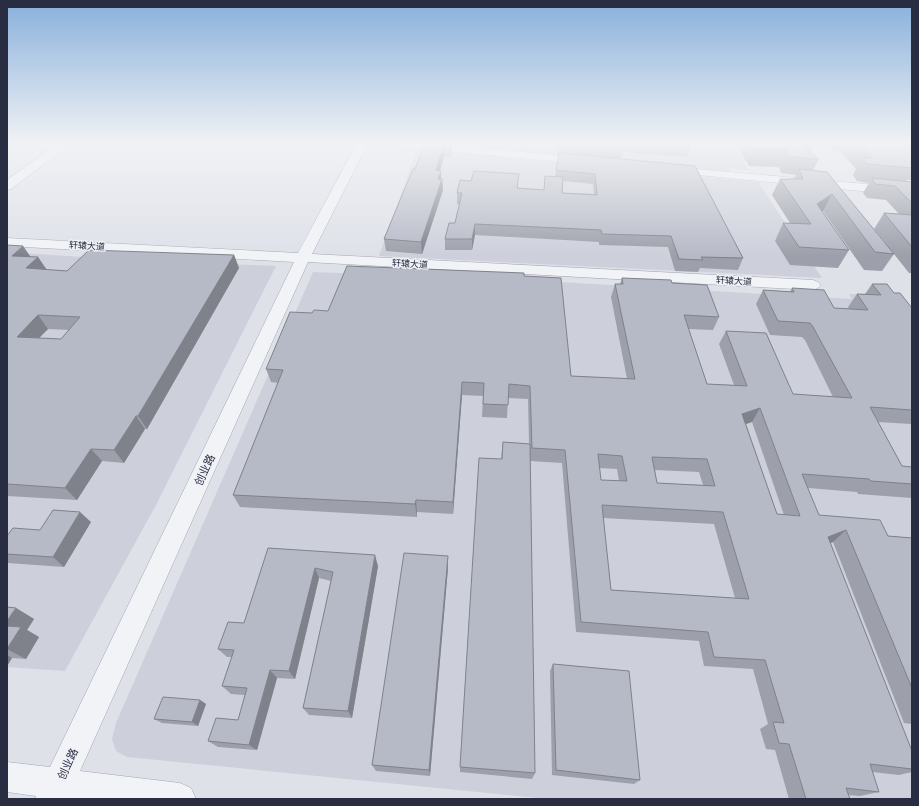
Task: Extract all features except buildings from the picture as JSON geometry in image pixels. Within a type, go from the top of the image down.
[{"type":"street","name":"创业路","points":[[55,791],[303,258],[344,181]]},
{"type":"street","points":[[789,181],[912,192]]},
{"type":"street","name":"轩辕大道","points":[[7,242],[813,285]]},
{"type":"street","points":[[7,777],[55,791],[180,799]]},
{"type":"shaded area","points":[[406,181],[744,181],[758,182],[822,278],[379,256]]},
{"type":"shaded area","points":[[7,252],[112,259],[276,266],[156,505],[65,671],[7,667]]},
{"type":"shaded area","points":[[313,272],[525,280],[852,299],[849,294],[857,294],[912,375],[912,799],[548,799],[127,757],[116,751],[112,739],[116,723]]}]
